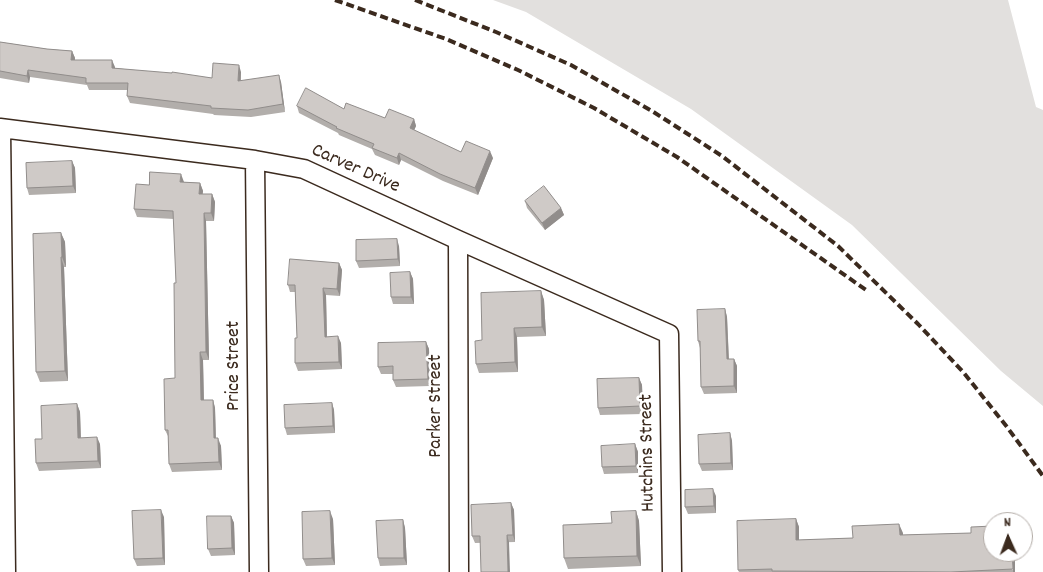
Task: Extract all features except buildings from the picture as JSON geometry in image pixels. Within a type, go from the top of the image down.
[{"type":"street","name":"Carver Drive","points":[[0,128],[255,160],[304,169],[669,334]]},
{"type":"street","points":[[0,128],[6,572]]},
{"type":"street","name":"Price Street","points":[[255,160],[259,572]]},
{"type":"street","name":"Parker Street","points":[[458,240],[459,572]]},
{"type":"street","name":"Hutchins Street","points":[[669,334],[672,572]]},
{"type":"shaded area","points":[[493,0],[1008,0],[1036,107],[1043,110],[1043,406],[1001,371],[852,225],[691,109],[526,12]]},
{"type":"railway","points":[[335,0],[446,39],[518,70],[594,108],[677,157],[866,290]]},
{"type":"railway","points":[[415,0],[496,32],[571,65],[652,111],[722,156],[838,246],[918,324],[964,373],[1043,476]]}]
